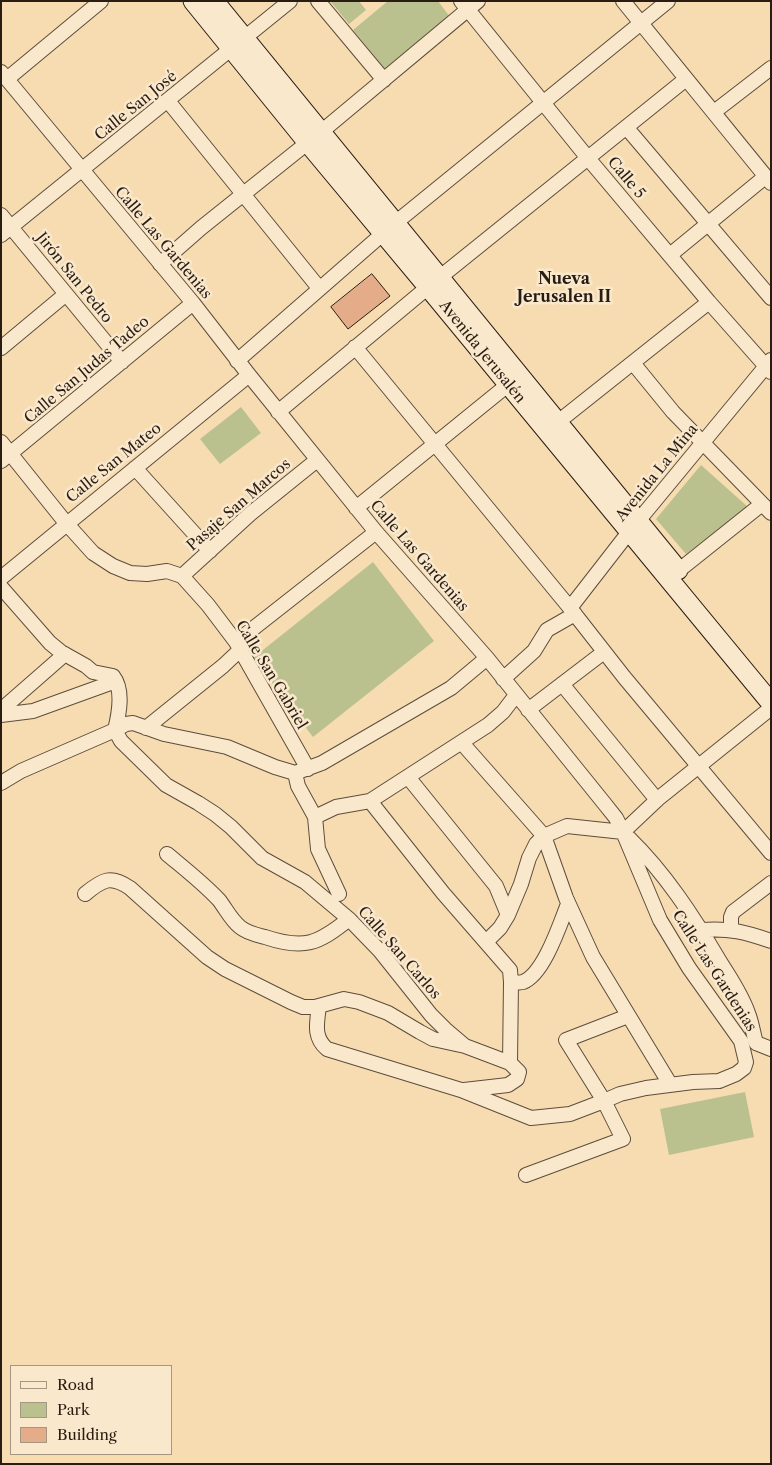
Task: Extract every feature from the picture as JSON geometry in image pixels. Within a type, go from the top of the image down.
[{"type":"street","points":[[4,76],[101,1]]},
{"type":"street","name":"Avenida Jerusalén","points":[[194,1],[239,44],[634,527],[771,703]]},
{"type":"street","name":"Avenida Jerusalén","points":[[214,1],[239,44]]},
{"type":"street","name":"Calle San José","points":[[6,232],[290,1]]},
{"type":"street","points":[[318,1],[384,80]]},
{"type":"street","points":[[624,1],[768,180],[708,224],[670,255]]},
{"type":"street","points":[[238,361],[319,288],[389,229],[668,1]]},
{"type":"street","points":[[160,264],[201,228],[384,80],[469,4]]},
{"type":"street","name":"Calle 5","points":[[469,4],[543,103],[587,157],[709,302],[769,366]]},
{"type":"street","points":[[714,112],[771,68]]},
{"type":"street","name":"Calle Las Gardenias","points":[[4,76],[193,303],[356,508],[487,658],[616,818],[660,920],[689,968],[741,1041],[750,1048],[744,1068],[736,1074],[719,1081],[670,1084]]},
{"type":"street","points":[[278,412],[587,157],[686,79]]},
{"type":"street","points":[[168,101],[319,288]]},
{"type":"street","points":[[626,127],[771,298]]},
{"type":"street","name":"Jirón San Pedro","points":[[1,215],[6,232],[66,294],[122,362]]},
{"type":"street","points":[[1,348],[66,294]]},
{"type":"street","points":[[558,422],[709,302]]},
{"type":"street","name":"Calle San Judas Tadeo","points":[[6,457],[193,303]]},
{"type":"street","points":[[355,347],[771,853]]},
{"type":"street","points":[[633,363],[702,443],[766,509],[678,571]]},
{"type":"street","name":"Avenida La Mina","points":[[572,611],[634,527],[702,443],[769,366]]},
{"type":"street","name":"Calle San Mateo","points":[[1,578],[249,375]]},
{"type":"street","points":[[356,508],[514,380]]},
{"type":"street","name":"Avenida Jerusalén","points":[[514,380],[558,422],[634,527],[678,571],[771,683]]},
{"type":"street","points":[[1,442],[6,457],[93,553],[113,566],[130,573],[146,574],[167,571],[182,576]]},
{"type":"street","name":"Pasaje San Marcos","points":[[182,576],[250,514],[317,460]]},
{"type":"street","points":[[135,468],[210,551]]},
{"type":"street","points":[[146,728],[223,666],[238,646],[376,532]]},
{"type":"street","name":"Calle San Gabriel","points":[[182,576],[208,605],[238,646],[302,771],[298,786],[314,817]]},
{"type":"street","points":[[1,587],[40,634],[50,643],[93,672],[113,676],[116,681],[119,713],[115,730]]},
{"type":"street","points":[[503,679],[534,651],[547,630],[572,611]]},
{"type":"street","points":[[528,710],[604,652]]},
{"type":"street","points":[[1,710],[64,654]]},
{"type":"street","points":[[1,783],[21,771],[126,724],[133,723],[164,734],[227,747],[275,768],[302,771],[322,763],[451,688],[487,658]]},
{"type":"street","points":[[1,715],[33,711],[116,681]]},
{"type":"street","points":[[562,684],[656,800]]},
{"type":"street","points":[[339,894],[318,849],[314,817],[336,807],[370,801],[462,743],[503,712],[516,695]]},
{"type":"street","points":[[623,832],[656,800],[771,708]]},
{"type":"street","name":"Calle San Carlos","points":[[115,730],[121,741],[166,785],[198,802],[215,814],[262,858],[305,882],[349,919],[380,951],[430,1015],[465,1046]]},
{"type":"street","points":[[318,1006],[317,1036],[320,1043],[327,1049],[461,1090],[531,1118],[570,1114],[620,1094],[670,1084],[593,957],[568,904],[544,836],[462,743]]},
{"type":"street","points":[[408,777],[496,886],[508,915]]},
{"type":"street","points":[[370,801],[437,886],[510,970],[510,1063]]},
{"type":"street","points":[[486,942],[500,928],[508,915],[529,858],[536,844],[544,836],[567,826],[623,832],[652,862],[702,930],[720,962],[736,984],[749,1014],[750,1048],[771,1049]]},
{"type":"street","points":[[167,854],[202,884],[240,927],[248,932],[290,944],[305,944],[316,941],[349,919]]},
{"type":"street","points":[[85,894],[103,881],[113,879],[130,888],[207,957],[225,969],[291,1002],[304,1007],[318,1006],[344,999],[359,1002],[388,1013],[433,1039],[465,1046],[510,1063],[519,1072],[517,1079],[508,1085],[461,1090]]},
{"type":"street","points":[[731,930],[733,912],[771,883]]},
{"type":"street","points":[[511,982],[522,982],[534,973],[545,958],[568,904]]},
{"type":"street","points":[[702,930],[724,928],[750,934],[771,942]]},
{"type":"street","points":[[526,1175],[624,1139],[566,1040],[628,1016]]},
{"type":"green space","points":[[330,1],[359,1],[366,10],[349,24]]},
{"type":"green space","points":[[388,1],[438,1],[450,17],[386,70],[353,30]]},
{"type":"green space","points":[[241,407],[261,433],[220,464],[200,439]]},
{"type":"green space","points":[[701,465],[748,507],[686,554],[656,519]]},
{"type":"green space","points":[[373,562],[434,641],[313,737],[253,658]]},
{"type":"green space","points":[[745,1092],[754,1137],[669,1155],[660,1109]]},
{"type":"building","points":[[372,274],[390,296],[348,329],[331,307]]},
{"type":"district","name":"Nueva Jerusalen II","points":[[564,288]]}]
